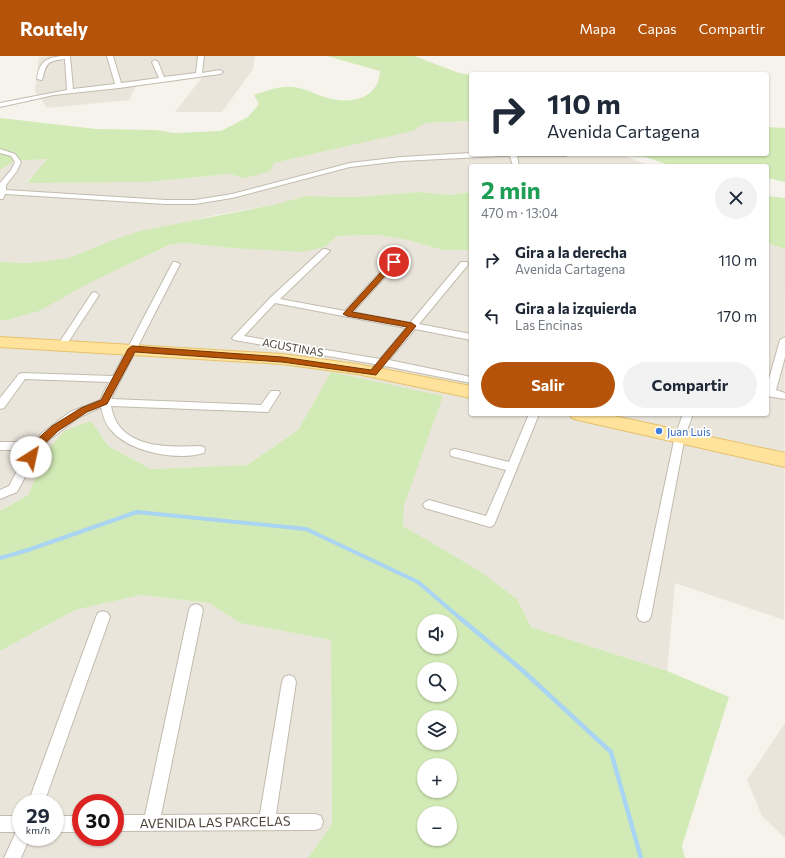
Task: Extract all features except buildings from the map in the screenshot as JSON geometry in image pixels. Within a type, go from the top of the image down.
[{"type":"main road","points":[[0,342],[132,349],[378,367],[469,391]]},
{"type":"main road","points":[[587,416],[785,460]]},
{"type":"street","points":[[40,79],[41,67],[44,64],[67,56],[70,91]]},
{"type":"street","points":[[110,56],[119,86]]},
{"type":"street","points":[[199,73],[201,56]]},
{"type":"street","points":[[155,62],[162,79]]},
{"type":"street","points":[[0,105],[42,95],[119,86],[199,73],[220,72]]},
{"type":"street","points":[[0,150],[10,153],[17,160],[17,168],[2,185],[2,195],[166,202],[195,202],[232,196],[350,165],[400,159],[473,158],[487,156]]},
{"type":"street","points":[[0,176],[9,176]]},
{"type":"street","points":[[273,300],[326,251]]},
{"type":"street","points":[[347,314],[403,252]]},
{"type":"street","points":[[176,264],[104,402],[112,426],[118,432],[134,442],[163,450],[200,450]]},
{"type":"street","points":[[378,367],[464,264]]},
{"type":"street","points":[[62,345],[95,295]]},
{"type":"street","points":[[273,300],[469,337]]},
{"type":"street","name":"AGUSTINAS","points":[[273,300],[237,338],[378,367],[469,380]]},
{"type":"street","points":[[769,389],[785,340]]},
{"type":"street","points":[[0,405],[22,376],[115,379]]},
{"type":"street","points":[[769,392],[785,396]]},
{"type":"street","points":[[0,495],[13,489],[36,446],[65,421],[84,410],[104,402],[264,409],[275,393]]},
{"type":"street","points":[[429,505],[490,522],[533,416]]},
{"type":"street","points":[[644,616],[680,436],[687,416]]},
{"type":"street","points":[[0,446],[36,446]]},
{"type":"street","points":[[455,453],[512,467]]},
{"type":"street","points":[[152,823],[196,610]]},
{"type":"street","points":[[39,794],[103,617]]},
{"type":"street","points":[[267,822],[289,682]]},
{"type":"street","name":"AVENIDA LAS PARCELAS","points":[[124,823],[316,822]]},
{"type":"street","points":[[0,824],[12,824]]},
{"type":"street","points":[[12,858],[18,846]]},
{"type":"shaded area","points":[[255,56],[253,69],[222,112],[175,112],[207,71],[139,80],[129,100],[47,108],[35,91],[39,57]]},
{"type":"shaded area","points":[[469,121],[469,156],[626,156],[644,164],[469,164],[469,192],[450,195],[418,192],[356,197],[305,196],[277,204],[211,216],[105,243],[69,258],[30,263],[0,262],[0,170],[14,161],[48,159],[27,182],[148,182],[229,174],[245,178],[274,163],[412,131],[425,123]]},
{"type":"shaded area","points":[[378,235],[407,240],[443,250],[469,250],[469,416],[769,416],[769,244],[785,249],[784,620],[675,583],[667,671],[531,627],[517,599],[478,570],[402,526],[404,505],[331,372],[298,430],[247,465],[151,469],[108,446],[48,450],[28,495],[0,511],[0,320],[7,320],[169,245],[183,243],[231,248],[325,247],[337,236]]},
{"type":"shaded area","points":[[141,595],[210,603],[240,623],[331,640],[332,824],[308,858],[0,858],[0,651],[75,610]]},
{"type":"shaded area","points":[[785,723],[785,838],[762,816],[747,780]]},
{"type":"green space","points":[[327,56],[414,56],[459,73],[469,75],[469,121],[425,123],[413,131],[274,163],[270,171],[245,178],[229,174],[148,182],[27,183],[47,159],[14,161],[0,170],[0,118],[96,129],[156,130],[174,133],[221,131],[248,117],[259,104],[254,95],[282,87],[293,87],[328,98],[340,100],[357,99],[370,93],[375,87],[379,80],[380,71]]},
{"type":"green space","points":[[769,127],[785,128],[785,182],[769,178],[769,164],[666,164],[645,157],[627,156],[769,156]]},
{"type":"green space","points":[[418,192],[450,195],[469,192],[469,250],[443,250],[407,240],[378,235],[337,236],[325,247],[302,252],[231,248],[183,243],[169,245],[93,281],[39,311],[7,320],[0,320],[0,262],[30,263],[69,258],[105,243],[140,231],[277,204],[305,196],[356,197]]},
{"type":"green space","points":[[769,196],[785,198],[785,249],[769,244]]},
{"type":"green space","points":[[331,372],[443,396],[404,505],[403,526],[478,570],[517,599],[531,627],[667,671],[729,697],[682,846],[685,858],[308,858],[332,824],[331,640],[240,623],[209,603],[141,595],[75,610],[0,651],[0,511],[28,495],[48,450],[64,431],[91,421],[108,446],[151,469],[247,465],[298,430]]},
{"type":"waterway","points":[[0,558],[28,550],[137,512],[306,529],[418,582],[461,619]]},
{"type":"waterway","points":[[460,618],[521,669],[611,752],[641,858]]},
{"type":"place","name":"Juan Luis","points":[[659,431]]},
{"type":"route","points":[[31,457],[36,446],[55,428],[84,410],[104,402],[132,349],[282,359],[373,373],[412,326],[347,314],[394,262]]}]
